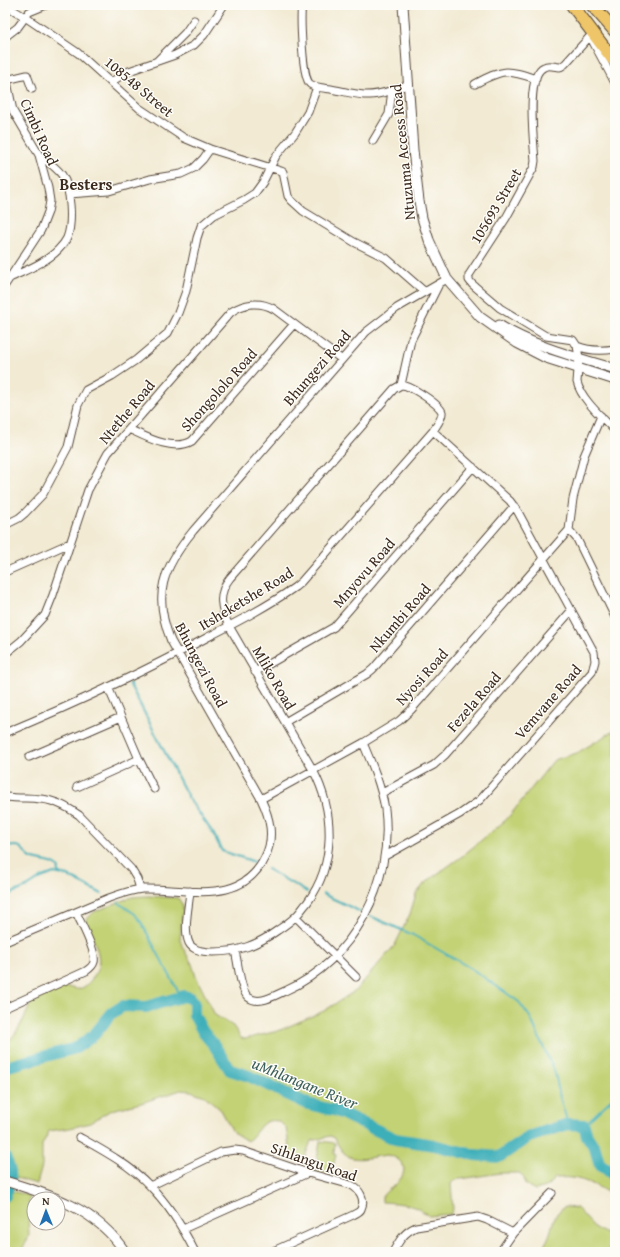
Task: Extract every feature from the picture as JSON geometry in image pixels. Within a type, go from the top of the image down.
[{"type":"main road","points":[[572,5],[591,34],[615,62]]},
{"type":"main road","points":[[592,5],[615,31]]},
{"type":"street","name":"108548 Street","points":[[5,5],[78,53],[153,119],[184,138],[210,149],[270,166],[283,172],[288,196],[302,211],[354,242],[386,258],[425,292]]},
{"type":"street","points":[[5,37],[15,30],[31,10],[46,5]]},
{"type":"street","points":[[111,82],[129,71],[175,56],[194,45],[204,35],[224,5]]},
{"type":"street","points":[[302,5],[302,41],[306,77],[310,84],[317,87],[364,95],[392,90],[409,84]]},
{"type":"street","name":"Ntuzuma Access Road","points":[[403,5],[413,150],[422,218],[443,281],[484,320],[517,343],[546,358],[615,380]]},
{"type":"street","points":[[157,61],[185,33],[194,20]]},
{"type":"street","points":[[475,84],[502,71],[513,72],[536,79],[540,69],[543,67],[560,67],[565,64],[591,34],[615,83]]},
{"type":"street","points":[[6,76],[27,75],[32,89]]},
{"type":"street","name":"Cimbi Road","points":[[5,285],[41,230],[48,212],[50,201],[39,155],[13,111],[6,76]]},
{"type":"street","name":"105693 Street","points":[[536,79],[532,93],[534,167],[506,218],[470,275],[469,280],[500,308],[535,330],[546,336],[571,339],[577,346]]},
{"type":"street","points":[[5,525],[19,518],[43,494],[68,447],[84,387],[112,376],[153,347],[168,333],[178,313],[186,291],[196,238],[202,226],[214,215],[255,193],[263,182],[276,156],[295,133],[308,112],[317,87]]},
{"type":"street","points":[[373,141],[389,114],[392,90]]},
{"type":"street","points":[[69,194],[109,192],[150,179],[181,174],[194,168],[210,149]]},
{"type":"street","points":[[10,278],[51,257],[67,238],[69,224],[69,194],[66,183],[57,169],[39,155]]},
{"type":"street","points":[[401,385],[411,340],[416,328],[443,281]]},
{"type":"street","name":"Bhungezi Road","points":[[5,942],[109,898],[140,889],[219,891],[234,887],[247,880],[262,865],[270,846],[271,831],[267,812],[178,654],[166,629],[161,607],[164,581],[172,561],[193,531],[341,359],[374,324],[397,308],[443,281]]},
{"type":"street","name":"Ntethe Road","points":[[5,654],[21,641],[45,615],[88,490],[108,453],[231,312],[249,304],[267,305],[274,308],[341,359]]},
{"type":"street","name":"Ntuzuma Access Road","points":[[471,307],[490,320],[523,338],[579,358],[613,368]]},
{"type":"street","name":"Shongololo Road","points":[[129,428],[141,435],[168,444],[180,445],[187,444],[192,441],[294,324]]},
{"type":"street","points":[[577,346],[592,350],[615,349]]},
{"type":"street","points":[[577,346],[579,358],[577,382],[579,389],[615,431]]},
{"type":"street","name":"Itsheketshe Road","points":[[5,734],[108,688],[178,654],[291,590],[301,582],[433,431],[441,418],[442,412],[440,408],[418,391],[409,386],[401,385]]},
{"type":"street","name":"Mliko Road","points":[[190,891],[186,932],[191,946],[195,949],[207,952],[235,951],[270,936],[296,917],[319,884],[327,856],[329,842],[328,810],[321,786],[229,626],[221,599],[225,584],[349,440],[394,390],[401,385]]},
{"type":"street","points":[[601,416],[584,456],[573,499],[569,530],[577,539],[615,617]]},
{"type":"street","name":"Vemvane Road","points":[[385,856],[460,814],[480,800],[592,672],[596,661],[594,652],[521,516],[514,506],[433,431]]},
{"type":"street","name":"Mnyovu Road","points":[[255,672],[334,627],[473,467]]},
{"type":"street","name":"Nkumbi Road","points":[[285,722],[373,669],[514,506]]},
{"type":"street","name":"Nyosi Road","points":[[261,799],[363,743],[399,721],[411,710],[569,530]]},
{"type":"street","points":[[5,572],[70,543]]},
{"type":"street","name":"Fezela Road","points":[[382,793],[434,765],[440,760],[571,611]]},
{"type":"street","points":[[108,688],[139,759],[154,789]]},
{"type":"street","points":[[29,757],[120,717]]},
{"type":"street","points":[[235,951],[245,992],[250,998],[257,1000],[267,999],[305,980],[334,957],[350,940],[365,916],[376,890],[385,856],[386,821],[382,793],[363,743]]},
{"type":"street","points":[[77,787],[139,759]]},
{"type":"street","points":[[5,797],[44,798],[70,808],[79,815],[131,869],[137,879],[140,889]]},
{"type":"street","points":[[5,1008],[86,971],[91,967],[94,962],[93,952],[76,912]]},
{"type":"street","points":[[296,917],[334,957],[356,977]]},
{"type":"street","points":[[79,1137],[123,1164],[150,1186],[183,1229],[195,1252]]},
{"type":"street","name":"Sihlangu Road","points":[[150,1186],[222,1152],[231,1150],[243,1151],[356,1188],[361,1192],[361,1208],[353,1215],[271,1252]]},
{"type":"street","points":[[183,1229],[308,1173]]},
{"type":"street","points":[[5,1181],[30,1188],[65,1202],[84,1212],[106,1229],[120,1244],[125,1252]]},
{"type":"street","points":[[500,1252],[513,1233],[552,1193]]},
{"type":"street","points":[[393,1252],[402,1237],[410,1229],[473,1217],[483,1218],[513,1233]]},
{"type":"green space","points":[[615,730],[615,1198],[606,1191],[582,1180],[555,1178],[546,1187],[535,1190],[525,1184],[524,1178],[520,1173],[500,1173],[454,1180],[451,1184],[453,1209],[451,1214],[429,1216],[418,1209],[407,1205],[382,1202],[382,1197],[402,1177],[404,1169],[400,1161],[392,1156],[387,1155],[363,1159],[350,1157],[339,1147],[335,1138],[330,1136],[311,1141],[304,1159],[294,1161],[290,1152],[286,1128],[279,1121],[266,1122],[247,1141],[233,1132],[221,1110],[205,1096],[191,1091],[181,1090],[141,1103],[111,1110],[90,1123],[49,1131],[42,1145],[42,1166],[37,1184],[5,1175],[5,1044],[14,1035],[24,1019],[31,1002],[64,987],[77,989],[81,988],[89,983],[96,973],[99,959],[98,951],[86,922],[94,912],[132,897],[148,896],[178,898],[183,907],[180,939],[182,946],[192,964],[196,977],[215,1015],[233,1026],[241,1038],[245,1039],[278,1031],[324,1011],[355,991],[395,945],[410,914],[416,894],[426,882],[461,857],[507,819],[554,760],[577,753]]},
{"type":"green space","points":[[320,1141],[335,1143],[334,1154],[336,1155],[331,1174],[315,1171]]},
{"type":"green space","points":[[5,1189],[26,1195],[26,1231],[29,1231],[29,1236],[21,1252],[5,1252]]},
{"type":"green space","points":[[565,1207],[577,1208],[595,1228],[609,1235],[615,1234],[615,1252],[538,1252],[548,1237],[557,1214]]},
{"type":"waterway","points":[[129,683],[189,799],[213,833],[222,851],[255,862]]},
{"type":"waterway","points":[[5,846],[18,846],[22,848],[31,858],[54,864],[59,869],[58,874]]},
{"type":"waterway","points":[[267,869],[307,892]]},
{"type":"waterway","points":[[5,896],[27,887],[41,878],[54,873],[68,876],[102,894]]},
{"type":"waterway","points":[[323,894],[361,912]]},
{"type":"waterway","points":[[119,903],[135,914],[141,922],[177,989],[179,999]]},
{"type":"waterway","points":[[370,916],[413,935],[472,969],[519,1002],[530,1017],[555,1073],[560,1098],[568,1124]]},
{"type":"waterway","name":"uMhlangane River","points":[[5,1067],[76,1048],[94,1035],[112,1013],[123,1006],[146,1007],[184,996],[190,998],[194,1002],[194,1015],[203,1032],[214,1045],[230,1070],[249,1076],[308,1104],[337,1111],[395,1139],[434,1145],[474,1155],[499,1157],[529,1137],[568,1124],[584,1125],[587,1136],[595,1148],[599,1163],[615,1176]]},
{"type":"waterway","points":[[584,1125],[615,1096]]},
{"type":"waterway","name":"uMhlangane River","points":[[5,1157],[10,1172],[9,1185],[5,1196]]},
{"type":"waterway","points":[[607,1252],[615,1244]]},
{"type":"district","name":"Besters","points":[[86,184]]}]
